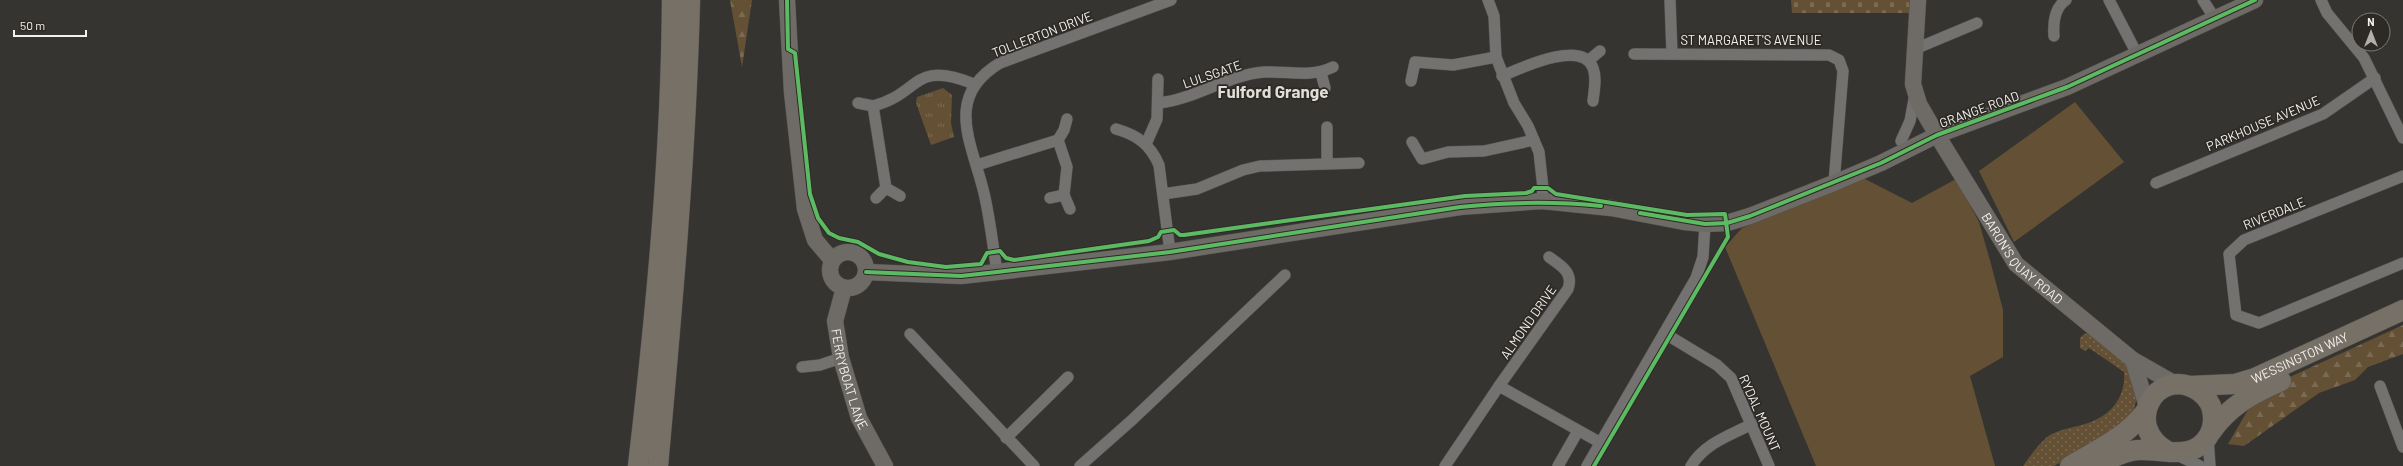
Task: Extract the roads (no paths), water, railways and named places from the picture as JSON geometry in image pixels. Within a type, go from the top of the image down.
[{"type":"highway","points":[[638,466],[652,351],[664,200],[672,0]]},
{"type":"highway","points":[[658,466],[681,201],[688,88],[690,0]]},
{"type":"highway","name":"WESSINGTON WAY","points":[[2070,466],[2122,436],[2135,426],[2157,392],[2166,387],[2184,385],[2235,384],[2255,378],[2403,310]]},
{"type":"highway","name":"WESSINGTON WAY","points":[[2097,466],[2127,452],[2139,450],[2171,452],[2190,451],[2198,447],[2210,435],[2221,417],[2235,405],[2259,391],[2403,325]]},
{"type":"highway","points":[[2184,385],[2203,394],[2210,404],[2213,416],[2210,435]]},
{"type":"highway","points":[[2146,410],[2145,424],[2149,435],[2159,446],[2171,452]]},
{"type":"street","points":[[787,0],[792,92],[806,209],[815,240],[832,260]]},
{"type":"street","name":"TOLLERTON DRIVE","points":[[997,272],[987,209],[977,165],[966,132],[964,116],[967,99],[974,84],[981,76],[1000,63],[1171,0]]},
{"type":"street","points":[[1488,0],[1494,16],[1496,56],[1502,76],[1514,103],[1528,126],[1539,152],[1542,175],[1542,201]]},
{"type":"street","points":[[1670,0],[1672,54]]},
{"type":"street","points":[[1901,141],[1910,121],[1915,93],[1913,84],[1918,0]]},
{"type":"street","points":[[2054,36],[2053,22],[2060,4],[2066,0]]},
{"type":"street","points":[[2110,0],[2137,54]]},
{"type":"street","points":[[2204,0],[2215,19]]},
{"type":"street","name":"GRANGE ROAD","points":[[866,272],[961,276],[1170,252],[1460,207],[1542,201],[1611,208],[1684,222],[1705,224],[1726,223],[1750,216],[1834,183],[1881,163],[1937,136],[2066,87],[2255,0]]},
{"type":"street","points":[[2321,0],[2327,13],[2364,58],[2403,138]]},
{"type":"street","points":[[1915,49],[1977,23]]},
{"type":"street","points":[[1589,60],[1600,51]]},
{"type":"street","name":"ST MARGARET'S AVENUE","points":[[1634,54],[1829,55],[1839,60],[1843,71],[1834,183]]},
{"type":"street","points":[[1411,81],[1415,62],[1453,65],[1496,56]]},
{"type":"street","points":[[1502,76],[1545,59],[1562,56],[1578,56],[1589,60],[1595,75],[1593,102]]},
{"type":"street","name":"LULSGATE","points":[[1159,103],[1175,102],[1246,76],[1264,72],[1322,73],[1333,68]]},
{"type":"street","points":[[1322,73],[1325,88]]},
{"type":"street","points":[[858,103],[873,106],[884,104],[920,79],[934,75],[947,75],[974,84]]},
{"type":"street","name":"PARKHOUSE AVENUE","points":[[2156,183],[2323,114],[2375,78]]},
{"type":"street","points":[[1146,144],[1157,119],[1159,103],[1158,79]]},
{"type":"street","name":"BARON'S QUAY ROAD","points":[[1915,93],[1937,136],[2016,264],[2133,360],[2184,385]]},
{"type":"street","points":[[873,106],[886,188]]},
{"type":"street","points":[[977,165],[1058,140],[1064,130],[1067,119]]},
{"type":"street","points":[[1327,127],[1327,163]]},
{"type":"street","points":[[1116,129],[1138,137],[1154,153],[1159,165],[1170,252]]},
{"type":"street","points":[[1058,140],[1067,167],[1064,195],[1070,210]]},
{"type":"street","points":[[1412,142],[1422,159],[1448,152],[1484,151],[1534,140]]},
{"type":"street","points":[[1163,194],[1197,190],[1242,170],[1260,166],[1359,163]]},
{"type":"street","name":"RIVERDALE","points":[[2403,176],[2244,240],[2229,254],[2236,315],[2259,323],[2403,263]]},
{"type":"street","points":[[886,188],[900,196]]},
{"type":"street","points":[[876,198],[886,188]]},
{"type":"street","points":[[1050,198],[1064,195]]},
{"type":"street","points":[[1587,466],[1696,278],[1703,257],[1705,224]]},
{"type":"street","points":[[854,252],[864,260],[866,272],[864,278],[856,286],[844,288],[834,282],[830,276],[829,268],[832,260],[839,253],[854,252]]},
{"type":"street","name":"ALMOND DRIVE","points":[[1499,386],[1568,289],[1570,276],[1565,268],[1548,256]]},
{"type":"street","points":[[1080,466],[1132,420],[1285,275]]},
{"type":"street","name":"FERRYBOAT LANE","points":[[844,288],[835,321],[841,358],[859,418],[885,466]]},
{"type":"street","name":"RYDAL MOUNT","points":[[1664,333],[1724,371],[1735,385],[1768,466]]},
{"type":"street","points":[[910,334],[1006,438],[1034,466]]},
{"type":"street","points":[[802,367],[820,365],[841,358]]},
{"type":"street","points":[[2133,360],[2146,410]]},
{"type":"street","points":[[1006,438],[1068,377]]},
{"type":"street","points":[[1445,466],[1499,386],[1578,431],[1601,442]]},
{"type":"street","points":[[2380,386],[2403,447]]},
{"type":"street","points":[[1691,466],[1701,451],[1711,444],[1752,424]]},
{"type":"street","points":[[1558,466],[1578,431]]},
{"type":"street","points":[[2210,435],[2210,466]]},
{"type":"street","points":[[2171,452],[2200,466]]},
{"type":"district","name":"Fulford Grange","points":[[1273,92]]}]
